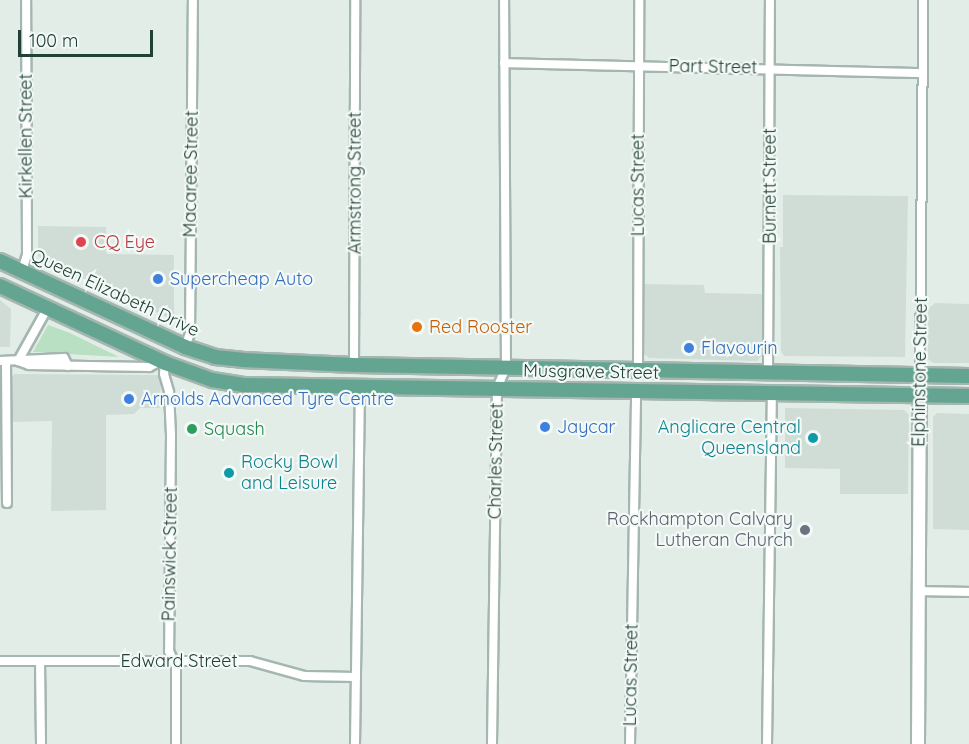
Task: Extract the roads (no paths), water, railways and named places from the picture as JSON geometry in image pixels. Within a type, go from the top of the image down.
[{"type":"main road","name":"Queen Elizabeth Drive","points":[[0,261],[185,347],[215,357]]},
{"type":"main road","points":[[0,286],[163,362]]},
{"type":"main road","name":"Musgrave Street","points":[[215,357],[354,365],[969,376]]},
{"type":"main road","name":"Musgrave Street","points":[[163,362],[212,380],[244,385],[969,396]]},
{"type":"street","name":"Kirkellen Street","points":[[22,271],[27,255],[26,0]]},
{"type":"street","name":"Macaree Street","points":[[185,347],[190,330],[193,0]]},
{"type":"street","name":"Armstrong Street","points":[[354,365],[355,0]]},
{"type":"street","name":"Charles Street","points":[[492,744],[497,388],[506,368],[504,0]]},
{"type":"street","name":"Lucas Street","points":[[638,370],[639,0]]},
{"type":"street","name":"Burnett Street","points":[[768,372],[770,0]]},
{"type":"street","name":"Elphinstone Street","points":[[918,744],[923,0]]},
{"type":"street","name":"Part Street","points":[[504,63],[922,73]]},
{"type":"street","points":[[18,361],[47,309]]},
{"type":"street","points":[[7,503],[3,361],[18,361],[28,365],[149,367],[163,362]]},
{"type":"street","name":"Painswick Street","points":[[163,362],[169,392],[171,435],[169,651],[176,667],[176,744]]},
{"type":"street","points":[[355,744],[360,386]]},
{"type":"street","name":"Lucas Street","points":[[630,744],[636,390]]},
{"type":"street","points":[[767,744],[772,392]]},
{"type":"street","points":[[918,591],[969,592]]},
{"type":"street","name":"Edward Street","points":[[0,661],[250,661],[304,676],[356,677]]},
{"type":"street","points":[[40,661],[41,744]]},
{"type":"place","name":"CQ Eye","points":[[81,242]]},
{"type":"place","name":"Supercheap Auto","points":[[158,279]]},
{"type":"place","name":"Red Rooster","points":[[417,327]]},
{"type":"place","name":"Flavourin","points":[[689,348]]},
{"type":"place","name":"Arnolds Advanced Tyre Centre","points":[[129,399]]},
{"type":"place","name":"Jaycar","points":[[545,427]]},
{"type":"place","name":"Squash","points":[[192,429]]},
{"type":"place","name":"Anglicare Central Queensland","points":[[813,438]]},
{"type":"place","name":"Rocky Bowl and Leisure","points":[[229,473]]},
{"type":"place","name":"Rockhampton Calvary Lutheran Church","points":[[805,530]]}]
